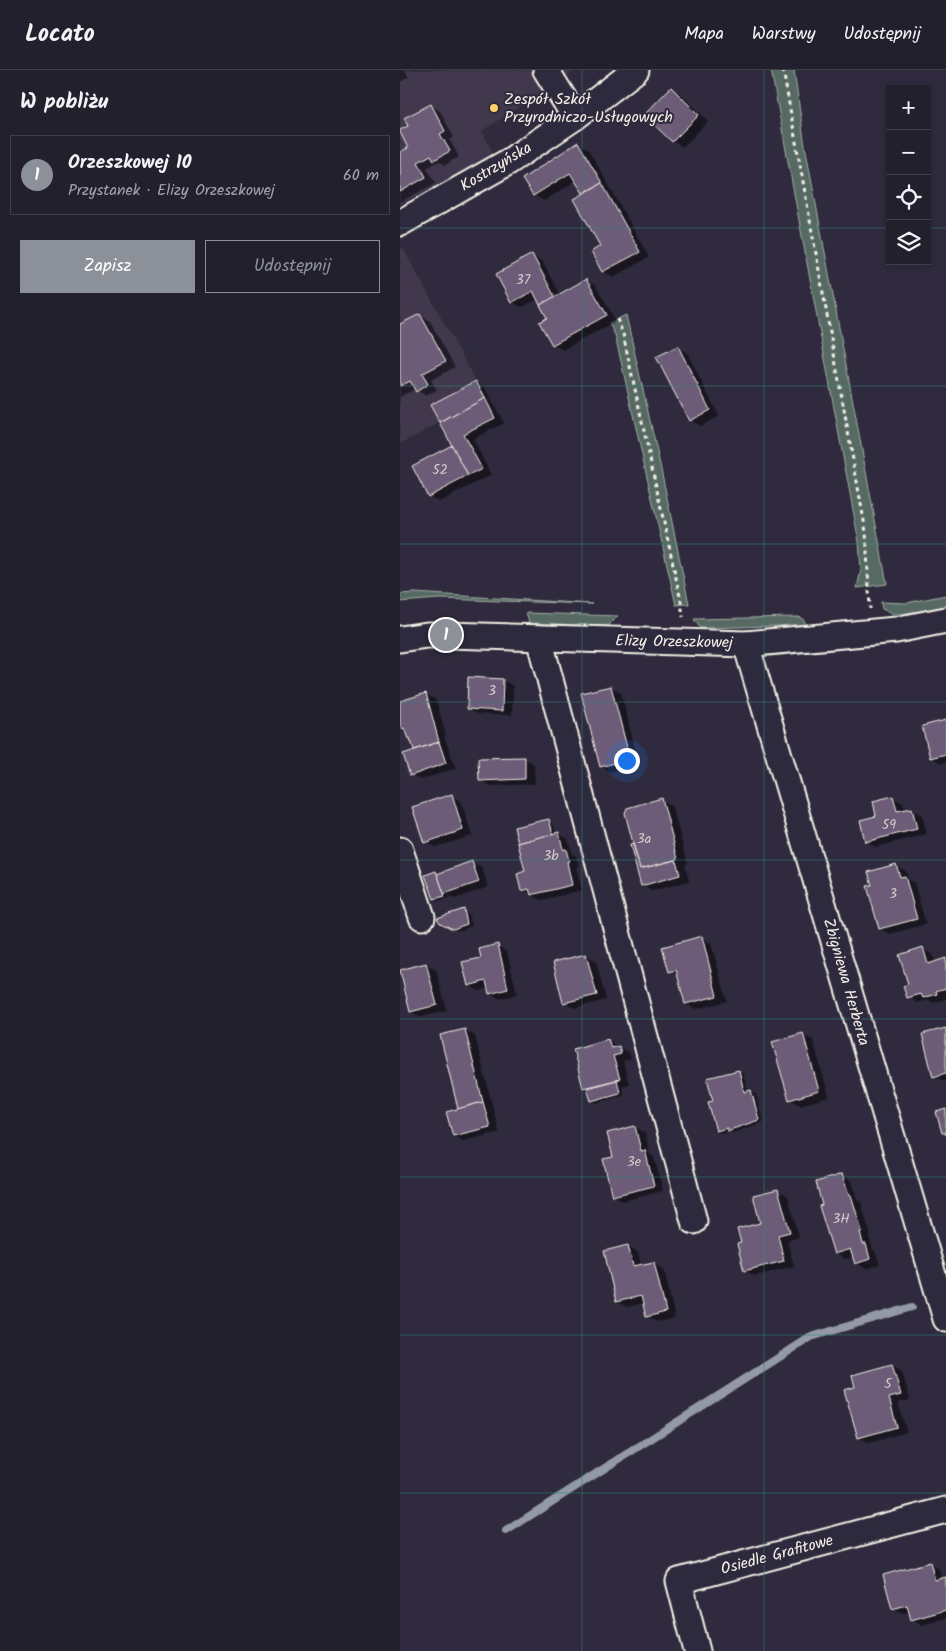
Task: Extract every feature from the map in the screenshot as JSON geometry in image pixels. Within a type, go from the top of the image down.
[{"type":"street","points":[[546,70],[575,117]]},
{"type":"street","name":"Kostrzyńska","points":[[400,223],[508,162],[575,117],[636,70]]},
{"type":"street","name":"Elizy Orzeszkowej","points":[[400,639],[427,635],[446,635],[746,644],[896,630],[946,620]]},
{"type":"street","points":[[539,638],[694,1221]]},
{"type":"street","name":"Zbigniewa Herberta","points":[[746,644],[946,1319]]},
{"type":"street","points":[[400,850],[422,917]]},
{"type":"street","name":"Osiedle Grafitowe","points":[[697,1651],[679,1581],[946,1510]]},
{"type":"path","points":[[783,70],[866,532],[871,632]]},
{"type":"path","points":[[617,319],[623,334],[682,601],[686,642]]},
{"type":"shaded area","points":[[400,70],[575,70],[482,131],[494,155],[400,204]]},
{"type":"shaded area","points":[[403,248],[485,398],[400,444],[400,250]]},
{"type":"green space","points":[[771,70],[794,70],[804,140],[887,584],[857,588],[861,570],[859,542]]},
{"type":"green space","points":[[626,315],[689,604],[676,605],[615,335],[609,323]]},
{"type":"green space","points":[[415,593],[592,604],[439,599],[400,602],[400,594]]},
{"type":"green space","points":[[946,595],[946,607],[900,614],[893,614],[882,609],[881,602],[906,603]]},
{"type":"green space","points":[[526,613],[618,616],[608,626],[529,623]]},
{"type":"green space","points":[[799,617],[806,624],[700,628],[694,619]]},
{"type":"building","points":[[671,87],[699,115],[672,142],[644,115]]},
{"type":"building","points":[[431,104],[445,131],[440,134],[450,151],[434,160],[431,155],[418,162],[426,177],[400,192],[400,152],[408,148],[400,132],[400,130],[408,126],[404,118]]},
{"type":"building","points":[[578,142],[602,183],[583,193],[570,173],[533,196],[522,179]]},
{"type":"building","points":[[602,183],[640,252],[602,272],[591,252],[600,246],[574,199]]},
{"type":"building","points":[[532,254],[555,297],[540,305],[533,291],[511,303],[496,274]]},
{"type":"building","points":[[586,279],[607,315],[552,345],[539,322],[547,318],[540,305]]},
{"type":"building","points":[[420,314],[446,361],[422,374],[428,384],[416,392],[410,381],[400,386],[400,324]]},
{"type":"building","points":[[678,346],[710,410],[689,421],[656,357]]},
{"type":"building","points":[[476,381],[485,398],[440,423],[430,405]]},
{"type":"building","points":[[485,398],[495,418],[463,434],[482,469],[468,476],[440,423]]},
{"type":"building","points":[[452,445],[468,476],[428,497],[412,466]]},
{"type":"building","points":[[468,677],[503,679],[502,711],[467,709]]},
{"type":"building","points":[[611,686],[630,759],[600,767],[581,693]]},
{"type":"building","points":[[426,693],[439,742],[414,750],[404,728],[400,729],[400,701]]},
{"type":"building","points":[[946,720],[946,754],[930,758],[922,726]]},
{"type":"building","points":[[439,742],[446,763],[410,776],[403,754]]},
{"type":"building","points":[[525,757],[525,779],[479,781],[478,758]]},
{"type":"building","points":[[452,794],[463,830],[424,843],[412,807]]},
{"type":"building","points":[[893,796],[897,811],[912,808],[917,829],[865,842],[860,820],[876,816],[873,801]]},
{"type":"building","points":[[662,798],[678,859],[640,869],[625,813],[627,808]]},
{"type":"building","points":[[549,819],[553,834],[518,843],[514,827]]},
{"type":"building","points":[[559,832],[563,850],[566,849],[569,861],[567,862],[572,885],[531,895],[529,889],[521,891],[517,874],[525,871],[518,843]]},
{"type":"building","points":[[633,844],[640,869],[676,860],[680,875],[641,886],[630,845]]},
{"type":"building","points":[[472,861],[479,882],[444,894],[437,874]]},
{"type":"building","points":[[896,864],[900,877],[905,876],[917,919],[879,929],[867,886],[872,885],[868,872]]},
{"type":"building","points":[[436,871],[445,896],[434,899],[425,875]]},
{"type":"building","points":[[464,909],[467,924],[453,929],[440,923],[437,918]]},
{"type":"building","points":[[702,936],[717,996],[685,1004],[676,970],[669,972],[662,947]]},
{"type":"building","points":[[498,944],[508,989],[489,994],[486,981],[468,986],[462,962],[481,958],[479,949]]},
{"type":"building","points":[[923,947],[928,964],[946,958],[946,988],[936,991],[937,994],[923,998],[921,994],[907,998],[903,986],[908,984],[899,955]]},
{"type":"building","points":[[586,954],[597,995],[563,1003],[553,962]]},
{"type":"building","points":[[426,963],[437,1005],[410,1012],[400,970]]},
{"type":"building","points":[[946,1028],[946,1073],[933,1077],[922,1034]]},
{"type":"building","points":[[465,1029],[483,1102],[458,1109],[440,1035]]},
{"type":"building","points":[[803,1033],[819,1091],[789,1100],[772,1042]]},
{"type":"building","points":[[608,1039],[611,1048],[619,1046],[621,1054],[613,1056],[620,1079],[583,1088],[573,1049]]},
{"type":"building","points":[[739,1070],[744,1092],[751,1090],[759,1120],[727,1131],[727,1128],[716,1131],[708,1102],[713,1101],[707,1078]]},
{"type":"building","points":[[617,1080],[620,1093],[591,1101],[587,1088]]},
{"type":"building","points":[[483,1102],[490,1127],[453,1136],[446,1112]]},
{"type":"building","points":[[946,1109],[946,1135],[942,1133],[936,1112]]},
{"type":"building","points":[[635,1126],[641,1151],[645,1150],[654,1186],[612,1196],[603,1159],[613,1157],[607,1133]]},
{"type":"building","points":[[842,1174],[849,1196],[851,1195],[862,1231],[860,1232],[863,1244],[866,1244],[870,1259],[855,1264],[850,1249],[834,1254],[819,1206],[822,1205],[816,1182]]},
{"type":"building","points":[[778,1189],[790,1232],[778,1235],[784,1261],[744,1271],[737,1244],[741,1243],[737,1229],[760,1223],[753,1195]]},
{"type":"building","points":[[628,1245],[633,1266],[654,1262],[666,1312],[646,1317],[641,1296],[616,1302],[604,1251]]},
{"type":"building","points":[[892,1364],[901,1395],[889,1398],[897,1427],[858,1438],[844,1390],[855,1387],[852,1375]]},
{"type":"building","points":[[930,1562],[935,1580],[946,1577],[946,1610],[911,1620],[907,1605],[892,1609],[883,1575]]},
{"type":"waterway","points":[[506,1531],[811,1337],[912,1307]]},
{"type":"place","name":"Zespół Szkół Przyrodniczo-Usługowych","points":[[494,108]]},
{"type":"place","name":"Orzeszkowej 10","points":[[446,635]]}]
